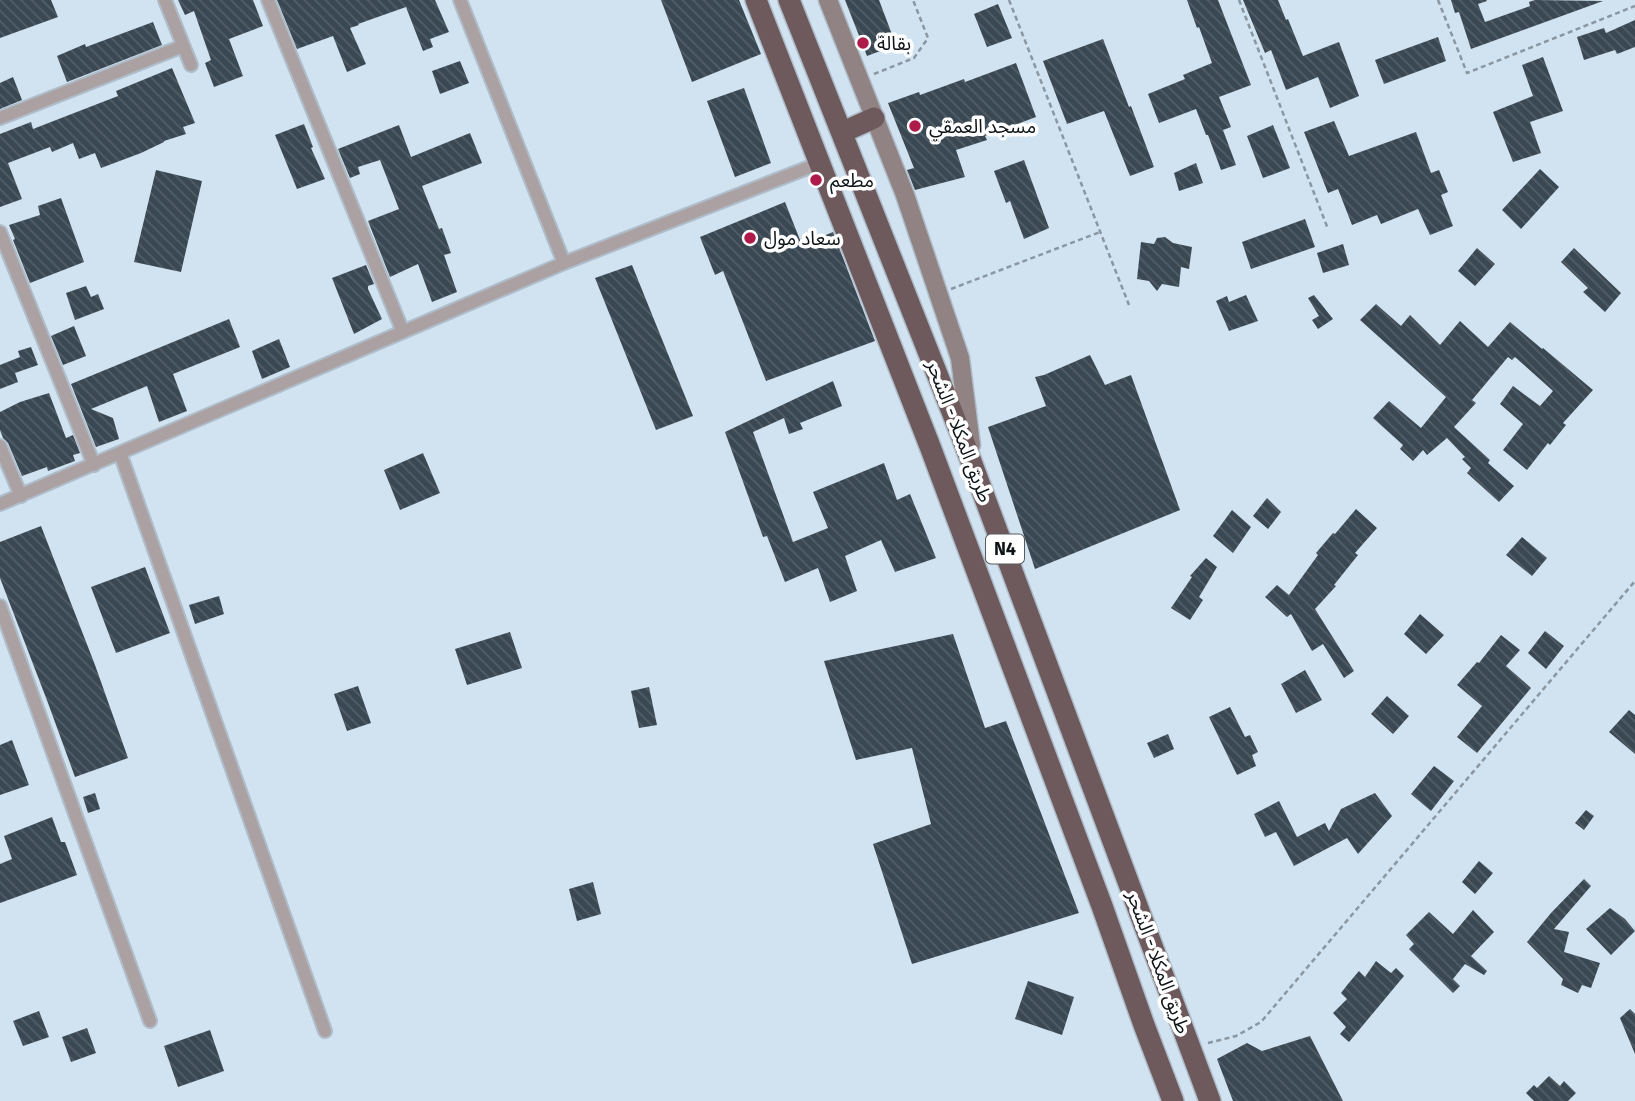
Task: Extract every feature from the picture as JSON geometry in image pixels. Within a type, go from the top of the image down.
[{"type":"highway","name":"طريق المكلا - الشحر","points":[[756,0],[931,449],[1173,1101]]},
{"type":"highway","name":"طريق المكلا - الشحر","points":[[789,0],[974,466],[1210,1101]]},
{"type":"highway","points":[[820,163],[874,118]]},
{"type":"highway","points":[[931,449],[962,437]]},
{"type":"highway","points":[[1102,906],[1134,895]]},
{"type":"street","points":[[165,0],[191,65]]},
{"type":"street","points":[[268,0],[403,332]]},
{"type":"street","points":[[460,0],[564,262]]},
{"type":"street","points":[[828,0],[905,195],[960,358],[974,466]]},
{"type":"street","points":[[0,118],[183,46]]},
{"type":"street","points":[[0,504],[564,262],[820,163]]},
{"type":"street","points":[[0,232],[94,465]]},
{"type":"street","points":[[0,446],[21,496]]},
{"type":"street","points":[[120,453],[325,1031]]},
{"type":"street","points":[[0,606],[150,1021]]},
{"type":"path","points":[[859,80],[914,58],[928,38],[913,0]]},
{"type":"path","points":[[1009,0],[1129,305]]},
{"type":"path","points":[[1239,0],[1328,229]]},
{"type":"path","points":[[1438,0],[1467,73],[1635,6]]},
{"type":"path","points":[[938,294],[1100,232]]},
{"type":"path","points":[[1191,1048],[1236,1036],[1261,1022],[1635,581]]},
{"type":"building","points":[[0,0],[51,0],[58,17],[0,38]]},
{"type":"building","points":[[178,0],[253,0],[263,26],[229,39],[243,76],[214,87],[205,63],[211,60],[194,11],[185,15]]},
{"type":"building","points":[[277,0],[435,0],[449,32],[430,39],[433,47],[423,51],[406,7],[358,24],[350,28],[366,64],[347,72],[333,36],[297,49]]},
{"type":"building","points":[[661,0],[739,0],[761,54],[692,82]]},
{"type":"building","points":[[845,0],[879,0],[896,45],[867,56]]},
{"type":"building","points":[[1187,0],[1218,0],[1251,85],[1219,97],[1231,127],[1223,130],[1236,165],[1221,170],[1196,109],[1159,123],[1148,94],[1185,79],[1183,75],[1212,63]]},
{"type":"building","points":[[1243,0],[1278,0],[1303,56],[1339,42],[1359,96],[1330,108],[1318,77],[1286,90],[1271,50],[1265,53]]},
{"type":"building","points":[[1451,0],[1486,0],[1478,4],[1485,22],[1530,6],[1529,2],[1535,0],[1603,1],[1471,49],[1459,12],[1455,13]]},
{"type":"building","points":[[998,4],[1012,38],[987,47],[974,14]]},
{"type":"building","points":[[1635,20],[1635,47],[1617,54],[1615,50],[1584,60],[1577,37],[1604,28],[1606,33]]},
{"type":"building","points":[[153,22],[162,45],[67,82],[57,56]]},
{"type":"building","points":[[1438,37],[1446,61],[1384,84],[1375,60]]},
{"type":"building","points":[[1103,39],[1154,167],[1130,176],[1104,111],[1067,124],[1043,61]]},
{"type":"building","points":[[1543,57],[1563,111],[1530,122],[1541,153],[1513,162],[1493,112],[1533,96],[1522,65]]},
{"type":"building","points":[[460,61],[469,83],[440,94],[432,71]]},
{"type":"building","points":[[1016,63],[1036,117],[985,136],[987,140],[956,150],[965,177],[915,190],[907,170],[914,168],[888,103],[964,79],[965,82]]},
{"type":"building","points":[[172,68],[195,123],[183,127],[186,134],[101,168],[95,153],[79,159],[73,143],[52,152],[50,147],[8,163],[22,199],[0,207],[0,134],[31,122],[33,129],[118,96],[116,91]]},
{"type":"building","points":[[13,77],[22,100],[0,109],[0,83]]},
{"type":"building","points":[[744,88],[771,163],[735,177],[707,101]]},
{"type":"building","points":[[1334,121],[1349,156],[1416,132],[1431,173],[1439,170],[1448,192],[1441,195],[1453,226],[1430,235],[1418,209],[1381,224],[1377,215],[1352,225],[1338,189],[1328,193],[1304,132]]},
{"type":"building","points":[[304,124],[325,179],[297,189],[275,135]]},
{"type":"building","points":[[399,125],[411,157],[470,133],[482,163],[422,186],[451,253],[444,255],[457,292],[432,302],[418,264],[390,277],[368,221],[399,209],[380,160],[358,167],[360,174],[350,178],[338,149]]},
{"type":"building","points":[[1273,125],[1290,168],[1263,178],[1247,136]]},
{"type":"building","points":[[1024,160],[1049,228],[1024,239],[1010,201],[1006,203],[994,171]]},
{"type":"building","points":[[1196,163],[1203,183],[1179,191],[1174,173]]},
{"type":"building","points":[[1540,169],[1559,187],[1521,229],[1502,210]]},
{"type":"building","points":[[156,170],[202,181],[181,272],[134,262]]},
{"type":"building","points":[[61,198],[84,262],[30,283],[9,225],[40,215],[38,206]]},
{"type":"building","points":[[785,202],[802,245],[833,232],[875,341],[766,381],[723,271],[715,275],[700,237]]},
{"type":"building","points":[[1305,219],[1315,247],[1251,269],[1242,242]]},
{"type":"building","points":[[1165,237],[1173,243],[1192,247],[1189,269],[1181,267],[1179,287],[1162,284],[1157,291],[1149,281],[1137,279],[1141,242],[1154,244],[1157,238]]},
{"type":"building","points":[[1343,244],[1349,265],[1323,273],[1317,253]]},
{"type":"building","points":[[1477,248],[1495,264],[1475,286],[1458,271]]},
{"type":"building","points":[[1574,248],[1621,293],[1605,312],[1583,292],[1588,288],[1561,262]]},
{"type":"building","points":[[366,265],[374,284],[368,286],[368,289],[382,319],[354,334],[332,278]]},
{"type":"building","points":[[632,265],[693,416],[656,430],[595,278]]},
{"type":"building","points":[[86,286],[91,297],[98,294],[104,309],[75,320],[66,293]]},
{"type":"building","points":[[1246,295],[1258,321],[1229,331],[1216,301],[1227,296],[1229,302]]},
{"type":"building","points":[[1314,295],[1333,319],[1318,329],[1312,320],[1319,316],[1308,298]]},
{"type":"building","points":[[1376,304],[1401,326],[1410,315],[1440,345],[1460,321],[1488,347],[1510,322],[1593,390],[1563,423],[1566,425],[1527,470],[1503,450],[1523,424],[1500,404],[1513,386],[1540,406],[1553,391],[1515,357],[1512,360],[1508,357],[1472,400],[1476,403],[1454,427],[1514,486],[1499,502],[1467,473],[1471,468],[1462,459],[1465,457],[1447,438],[1427,455],[1423,450],[1413,461],[1400,449],[1403,445],[1373,418],[1389,401],[1421,428],[1446,397],[1360,320]]},
{"type":"building","points":[[229,319],[240,347],[173,374],[187,411],[159,422],[147,386],[91,409],[113,418],[119,439],[96,447],[71,384]]},
{"type":"building","points":[[74,326],[86,356],[63,365],[51,336]]},
{"type":"building","points":[[279,339],[290,367],[262,379],[252,351]]},
{"type":"building","points":[[31,347],[38,365],[15,373],[18,382],[0,389],[0,365],[20,357],[18,351]]},
{"type":"building","points":[[1090,355],[1105,385],[1131,375],[1180,510],[1035,569],[988,427],[1046,406],[1035,377]]},
{"type":"building","points":[[833,381],[842,406],[800,423],[803,429],[789,434],[784,418],[753,432],[793,542],[828,528],[813,492],[884,463],[897,500],[910,494],[936,558],[895,572],[881,540],[845,556],[857,591],[830,602],[818,568],[785,582],[767,536],[763,537],[725,432]]},
{"type":"building","points":[[49,393],[66,438],[73,435],[80,453],[73,455],[75,461],[48,471],[47,467],[22,476],[0,430],[0,412]]},
{"type":"building","points":[[423,453],[440,493],[400,510],[384,470]]},
{"type":"building","points":[[1267,498],[1281,512],[1268,529],[1253,516]]},
{"type":"building","points":[[1356,509],[1377,528],[1355,553],[1358,555],[1334,585],[1336,586],[1315,609],[1354,671],[1344,678],[1323,644],[1312,651],[1291,614],[1287,617],[1265,597],[1277,585],[1289,595],[1318,555],[1316,553]]},
{"type":"building","points":[[1232,510],[1251,527],[1233,553],[1213,536]]},
{"type":"building","points":[[41,526],[128,758],[75,777],[0,578],[0,542]]},
{"type":"building","points":[[1522,537],[1547,558],[1532,576],[1506,555]]},
{"type":"building","points":[[1206,558],[1217,567],[1199,597],[1203,600],[1190,620],[1171,608],[1192,577],[1190,576]]},
{"type":"building","points":[[145,567],[170,633],[116,653],[91,587]]},
{"type":"building","points":[[219,596],[224,614],[195,624],[189,605]]},
{"type":"building","points":[[1420,614],[1444,635],[1426,654],[1404,634]]},
{"type":"building","points":[[1545,631],[1564,646],[1546,669],[1528,653]]},
{"type":"building","points":[[510,632],[522,668],[467,685],[455,649]]},
{"type":"building","points":[[953,634],[985,728],[1006,721],[1079,913],[912,964],[873,844],[931,824],[912,748],[856,760],[824,661]]},
{"type":"building","points":[[1501,635],[1520,650],[1506,666],[1531,688],[1477,753],[1457,737],[1482,706],[1457,685]]},
{"type":"building","points":[[1305,670],[1322,700],[1296,713],[1281,684]]},
{"type":"building","points":[[358,686],[371,723],[347,731],[334,694]]},
{"type":"building","points":[[649,687],[657,725],[639,728],[631,691]]},
{"type":"building","points":[[1387,696],[1409,716],[1393,734],[1371,714]]},
{"type":"building","points":[[1230,707],[1245,737],[1250,735],[1258,752],[1252,755],[1256,766],[1237,775],[1209,717]]},
{"type":"building","points":[[1629,710],[1635,715],[1635,754],[1609,732]]},
{"type":"building","points":[[1168,734],[1174,749],[1154,758],[1147,743]]},
{"type":"building","points":[[12,740],[29,785],[0,795],[0,745]]},
{"type":"building","points":[[1434,766],[1454,781],[1431,811],[1411,794]]},
{"type":"building","points":[[95,793],[100,809],[88,813],[83,797]]},
{"type":"building","points":[[1375,793],[1392,816],[1358,854],[1347,838],[1294,866],[1276,832],[1265,837],[1254,814],[1279,801],[1297,837],[1325,823],[1329,831],[1341,809]]},
{"type":"building","points":[[1586,810],[1594,816],[1584,830],[1575,823]]},
{"type":"building","points":[[52,817],[77,875],[0,903],[0,864],[12,859],[4,836]]},
{"type":"building","points":[[1479,861],[1493,873],[1475,894],[1462,882]]},
{"type":"building","points":[[1584,879],[1591,886],[1554,929],[1569,932],[1564,952],[1600,963],[1591,988],[1582,985],[1578,993],[1561,985],[1563,979],[1527,942]]},
{"type":"building","points":[[593,882],[601,914],[577,921],[569,889]]},
{"type":"building","points":[[1610,908],[1635,931],[1611,955],[1586,929]]},
{"type":"building","points":[[1473,910],[1494,932],[1471,956],[1487,971],[1484,975],[1465,964],[1453,979],[1460,986],[1453,993],[1409,949],[1414,944],[1406,935],[1429,912],[1453,934]]},
{"type":"building","points":[[1376,961],[1391,973],[1396,968],[1404,976],[1349,1042],[1340,1034],[1346,1027],[1333,1013],[1347,999],[1341,993],[1348,984],[1359,971],[1365,977]]},
{"type":"building","points":[[1028,981],[1074,997],[1062,1035],[1015,1019]]},
{"type":"building","points":[[1630,1009],[1635,1014],[1635,1054],[1620,1018]]},
{"type":"building","points":[[39,1011],[49,1037],[23,1046],[13,1021]]},
{"type":"building","points":[[87,1028],[96,1053],[71,1062],[62,1037]]},
{"type":"building","points":[[210,1030],[224,1071],[178,1087],[164,1046]]},
{"type":"building","points":[[1310,1036],[1343,1101],[1233,1101],[1217,1059],[1247,1043],[1262,1051]]},
{"type":"building","points":[[1549,1076],[1560,1086],[1564,1081],[1576,1093],[1568,1101],[1534,1101],[1526,1093],[1534,1085],[1537,1088]]},
{"type":"place","name":"بقالة","points":[[863,43]]},
{"type":"place","name":"مسجد العمقي","points":[[915,126]]},
{"type":"place","name":"مطعم","points":[[816,180]]},
{"type":"place","name":"سعاد مول","points":[[750,238]]}]
